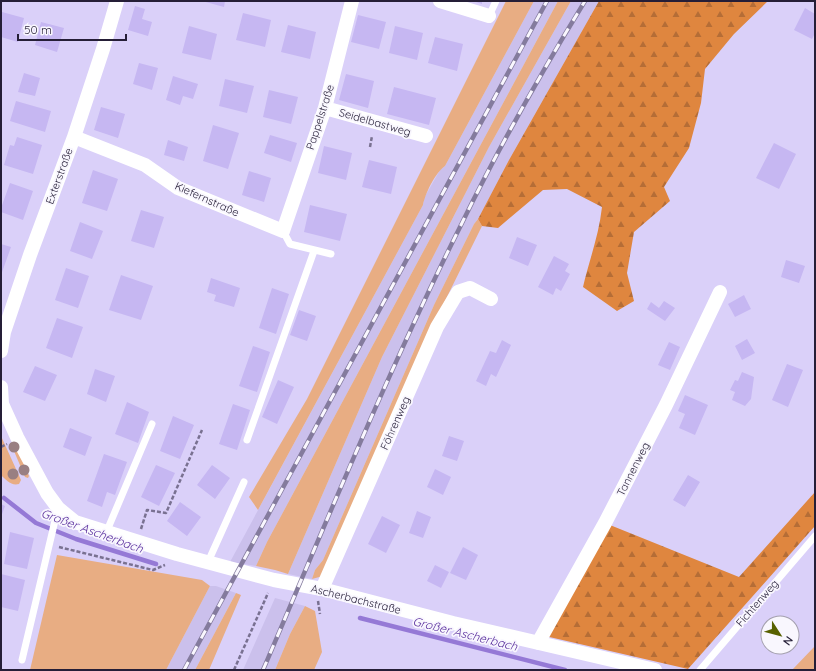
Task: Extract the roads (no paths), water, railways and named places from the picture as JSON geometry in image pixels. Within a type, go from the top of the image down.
[{"type":"street","name":"Exterstraße","points":[[1,351],[4,332],[30,255],[74,137],[117,1]]},
{"type":"street","name":"Pappelstraße","points":[[283,231],[325,108],[352,1]]},
{"type":"street","points":[[440,1],[489,16]]},
{"type":"street","name":"Seidelbastweg","points":[[325,108],[426,136]]},
{"type":"street","name":"Kiefernstraße","points":[[74,137],[145,165],[178,188],[283,231]]},
{"type":"street","name":"Föhrenweg","points":[[320,596],[440,321],[458,292],[470,288],[491,299]]},
{"type":"street","name":"Tannenweg","points":[[538,643],[605,523],[666,405],[720,292]]},
{"type":"street","points":[[1,387],[2,404],[17,437],[47,493],[58,508],[75,522],[106,533],[214,564]]},
{"type":"street","name":"Ascherbachstraße","points":[[214,564],[274,580],[320,596],[655,670]]},
{"type":"lane","points":[[489,16],[496,1]]},
{"type":"lane","name":"Kiefernstraße","points":[[283,231],[290,244],[331,254]]},
{"type":"lane","points":[[247,440],[314,251]]},
{"type":"lane","points":[[106,533],[152,424]]},
{"type":"lane","points":[[214,564],[244,482]]},
{"type":"lane","points":[[22,660],[58,508]]},
{"type":"lane","name":"Fichtenweg","points":[[700,670],[815,536]]},
{"type":"waterway","name":"Großer Ascherbach","points":[[4,498],[36,523],[76,539],[156,564]]},
{"type":"waterway","name":"Großer Ascherbach","points":[[360,618],[565,670]]},
{"type":"railway","points":[[184,670],[547,1]]},
{"type":"railway","points":[[263,670],[359,445],[435,278],[506,138],[552,55],[585,1]]}]
